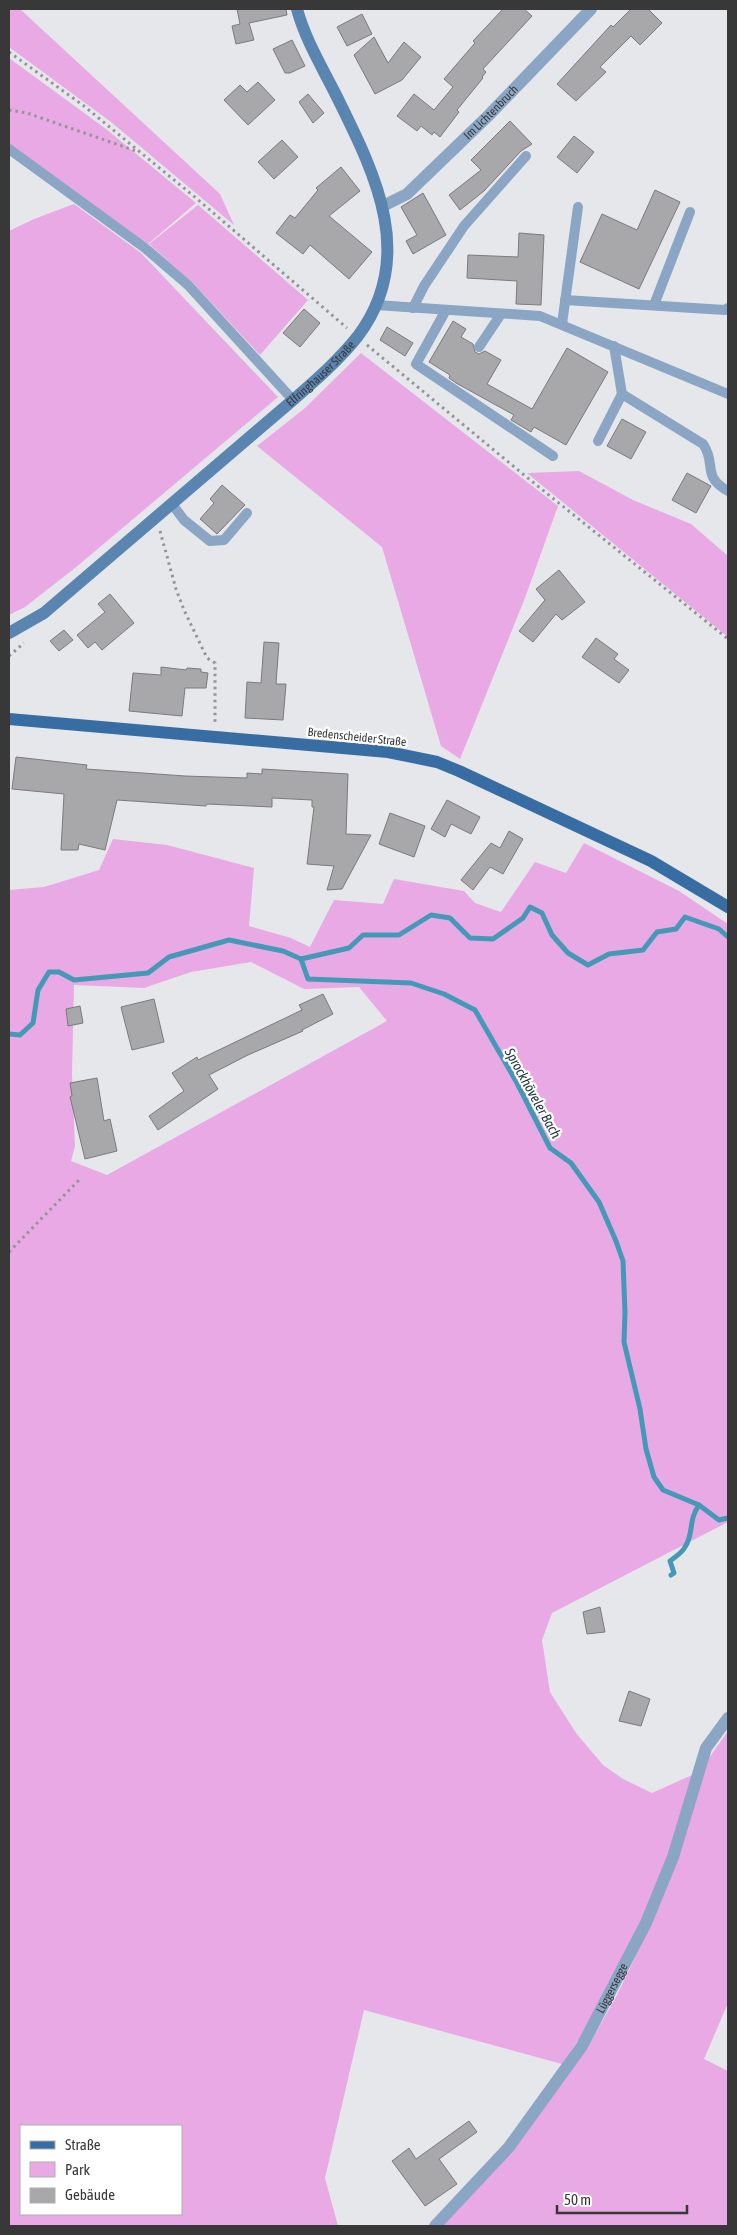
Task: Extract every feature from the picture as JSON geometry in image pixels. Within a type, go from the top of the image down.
[{"type":"main road","name":"Elfringhauser Straße","points":[[9,633],[44,613],[328,369],[357,337],[376,305],[384,276],[388,249],[383,206],[362,148],[311,44],[297,9]]},
{"type":"main road","name":"Bredenscheider Straße","points":[[9,719],[388,752],[437,762],[651,861],[728,907]]},
{"type":"street","name":"Im Lichtenbruch","points":[[383,206],[407,194],[489,114],[591,9]]},
{"type":"street","name":"Lüggersegge","points":[[435,2226],[509,2147],[582,2046],[646,1923],[672,1856],[706,1748],[728,1718]]},
{"type":"lane","points":[[9,149],[145,248],[188,285],[293,400]]},
{"type":"lane","points":[[413,308],[424,286],[464,226],[526,156]]},
{"type":"lane","points":[[562,324],[578,207]]},
{"type":"lane","points":[[654,306],[690,212]]},
{"type":"lane","points":[[565,300],[725,310],[728,308]]},
{"type":"lane","points":[[376,305],[540,316],[728,394]]},
{"type":"lane","points":[[446,310],[416,364],[553,456]]},
{"type":"lane","points":[[479,347],[501,314]]},
{"type":"lane","points":[[598,441],[622,394],[614,346]]},
{"type":"lane","points":[[622,394],[703,444],[709,456],[711,477],[719,486],[728,491]]},
{"type":"lane","points":[[172,504],[184,520],[210,541],[224,540],[247,513]]},
{"type":"path","points":[[9,52],[84,106],[203,204],[357,337],[516,469],[728,639]]},
{"type":"path","points":[[9,110],[32,115],[141,153]]},
{"type":"path","points":[[156,517],[176,589],[184,610],[207,658],[215,663],[216,737]]},
{"type":"path","points":[[9,1252],[80,1178]]},
{"type":"green space","points":[[9,9],[20,9],[220,194],[234,225],[111,122],[9,47]]},
{"type":"green space","points":[[9,58],[106,129],[196,203],[148,244],[9,144]]},
{"type":"green space","points":[[74,204],[141,253],[278,397],[75,568],[25,607],[9,615],[9,231]]},
{"type":"green space","points":[[198,205],[308,300],[260,355],[193,283],[149,244]]},
{"type":"green space","points":[[361,353],[558,506],[525,598],[460,759],[441,746],[382,547],[257,446],[305,408]]},
{"type":"green space","points":[[579,471],[633,500],[691,524],[728,556],[728,637],[527,473]]},
{"type":"green space","points":[[113,839],[167,845],[254,868],[249,926],[291,938],[310,947],[334,900],[383,904],[394,879],[464,891],[475,903],[501,912],[535,862],[566,873],[584,843],[679,891],[728,924],[728,1522],[552,1613],[542,1640],[550,1692],[576,1733],[603,1765],[623,1779],[652,1793],[692,1775],[668,1860],[641,1921],[590,2023],[562,2064],[364,2010],[325,2178],[338,2226],[9,2226],[9,890],[44,887],[99,870]],"holes":[[[251,962],[304,989],[359,987],[387,1021],[107,1175],[71,1161],[75,1146],[72,1074],[74,985],[144,988],[191,972]]]},
{"type":"green space","points":[[728,1731],[728,2003],[704,2059],[728,2071],[728,2226],[441,2226],[587,2048],[616,1997],[650,1926],[709,1758]]},
{"type":"building","points":[[237,9],[286,9],[287,15],[249,23],[254,40],[236,44],[232,26],[240,24]]},
{"type":"building","points":[[503,9],[524,9],[532,16],[483,69],[486,72],[483,78],[457,110],[459,112],[440,137],[434,132],[432,135],[421,126],[417,131],[397,116],[414,94],[434,110],[453,87],[444,79],[475,43],[473,41]]},
{"type":"building","points":[[631,9],[648,9],[662,23],[640,45],[631,36],[600,67],[606,72],[576,101],[557,84],[611,25],[613,27]]},
{"type":"building","points":[[362,14],[372,34],[347,46],[337,27]]},
{"type":"building","points":[[374,37],[388,63],[404,42],[421,57],[402,80],[375,94],[354,55]]},
{"type":"building","points":[[292,40],[305,66],[290,73],[285,73],[273,49]]},
{"type":"building","points":[[258,82],[275,100],[248,125],[224,100],[240,85],[247,92]]},
{"type":"building","points":[[308,94],[324,113],[313,123],[299,102]]},
{"type":"building","points":[[510,121],[532,144],[521,151],[484,191],[460,210],[449,195],[481,170],[471,160]]},
{"type":"building","points":[[574,136],[594,152],[577,173],[557,157]]},
{"type":"building","points":[[282,140],[298,157],[274,179],[258,162]]},
{"type":"building","points":[[341,167],[360,191],[329,216],[372,252],[349,279],[310,245],[303,254],[276,233],[290,215],[295,218],[318,190],[316,188]]},
{"type":"building","points":[[655,190],[680,202],[639,289],[580,262],[602,214],[637,230]]},
{"type":"building","points":[[423,193],[446,235],[413,254],[406,241],[417,235],[401,207]]},
{"type":"building","points":[[519,233],[544,235],[541,305],[516,304],[517,281],[467,278],[468,255],[518,257]]},
{"type":"building","points":[[304,309],[320,323],[300,347],[283,333]]},
{"type":"building","points":[[453,321],[466,329],[461,337],[473,344],[475,352],[479,354],[485,351],[501,360],[487,384],[532,409],[567,348],[608,372],[566,445],[534,427],[531,432],[511,420],[514,415],[456,383],[449,378],[450,375],[429,362]]},
{"type":"building","points":[[387,327],[413,343],[405,356],[380,340]]},
{"type":"building","points":[[622,419],[646,432],[631,459],[607,446]]},
{"type":"building","points":[[687,473],[711,486],[696,513],[672,500]]},
{"type":"building","points":[[222,485],[245,505],[217,534],[200,519],[214,503],[210,499]]},
{"type":"building","points":[[559,570],[585,602],[562,620],[556,614],[533,642],[519,631],[545,600],[536,589]]},
{"type":"building","points":[[110,594],[134,623],[102,650],[95,642],[88,648],[77,635],[105,612],[98,604]]},
{"type":"building","points":[[64,630],[73,640],[59,651],[50,641]]},
{"type":"building","points":[[596,638],[618,654],[614,659],[629,670],[619,683],[582,657]]},
{"type":"building","points":[[264,642],[279,643],[276,684],[286,684],[283,720],[245,718],[247,682],[261,683]]},
{"type":"building","points":[[161,667],[186,670],[187,668],[201,669],[201,672],[208,673],[206,688],[185,688],[182,716],[129,711],[133,673],[161,675]]},
{"type":"building","points":[[16,757],[87,765],[86,769],[185,776],[247,778],[247,773],[262,774],[262,769],[348,774],[346,834],[371,835],[342,889],[327,890],[334,866],[307,864],[314,807],[312,807],[312,800],[272,798],[272,807],[207,804],[206,806],[117,800],[105,850],[79,844],[78,850],[61,850],[64,794],[12,789]]},
{"type":"building","points":[[447,800],[480,817],[471,834],[451,824],[445,837],[431,829]]},
{"type":"building","points":[[390,813],[425,826],[414,857],[379,844]]},
{"type":"building","points":[[509,831],[523,839],[503,874],[490,867],[473,890],[461,880],[491,843],[500,848]]},
{"type":"building","points":[[323,994],[333,1014],[303,1031],[248,1055],[209,1075],[218,1089],[158,1130],[149,1116],[184,1091],[172,1073],[197,1057],[198,1060],[302,1010],[299,1005]]},
{"type":"building","points":[[154,999],[164,1042],[132,1050],[121,1007]]},
{"type":"building","points":[[80,1006],[83,1023],[68,1026],[66,1009]]},
{"type":"building","points":[[97,1078],[104,1121],[110,1119],[117,1151],[85,1159],[70,1097],[72,1096],[70,1083]]},
{"type":"building","points":[[600,1607],[605,1632],[587,1634],[583,1612]]},
{"type":"building","points":[[629,1691],[650,1699],[641,1726],[619,1721]]},
{"type":"building","points":[[469,2121],[477,2132],[439,2159],[457,2184],[425,2206],[392,2161],[409,2148],[416,2159]]},
{"type":"waterway","name":"Sprockhöveler Bach","points":[[9,1034],[20,1035],[33,1023],[38,990],[49,972],[59,972],[74,980],[148,973],[169,957],[229,940],[283,951],[301,959],[349,948],[363,935],[399,935],[431,915],[450,918],[470,938],[493,939],[523,918],[530,907],[542,913],[552,935],[568,953],[588,965],[609,954],[643,950],[657,932],[676,929],[685,917],[719,929],[728,937]]},
{"type":"waterway","name":"Sprockhöveler Bach","points":[[301,959],[308,979],[411,983],[444,994],[475,1010],[517,1083],[550,1148],[571,1163],[599,1202],[616,1241],[623,1261],[624,1342],[640,1409],[646,1449],[654,1477],[663,1490],[699,1505],[719,1520],[728,1518]]},
{"type":"waterway","points":[[671,1575],[674,1573],[670,1561],[682,1551],[688,1542],[693,1516],[699,1505]]}]
